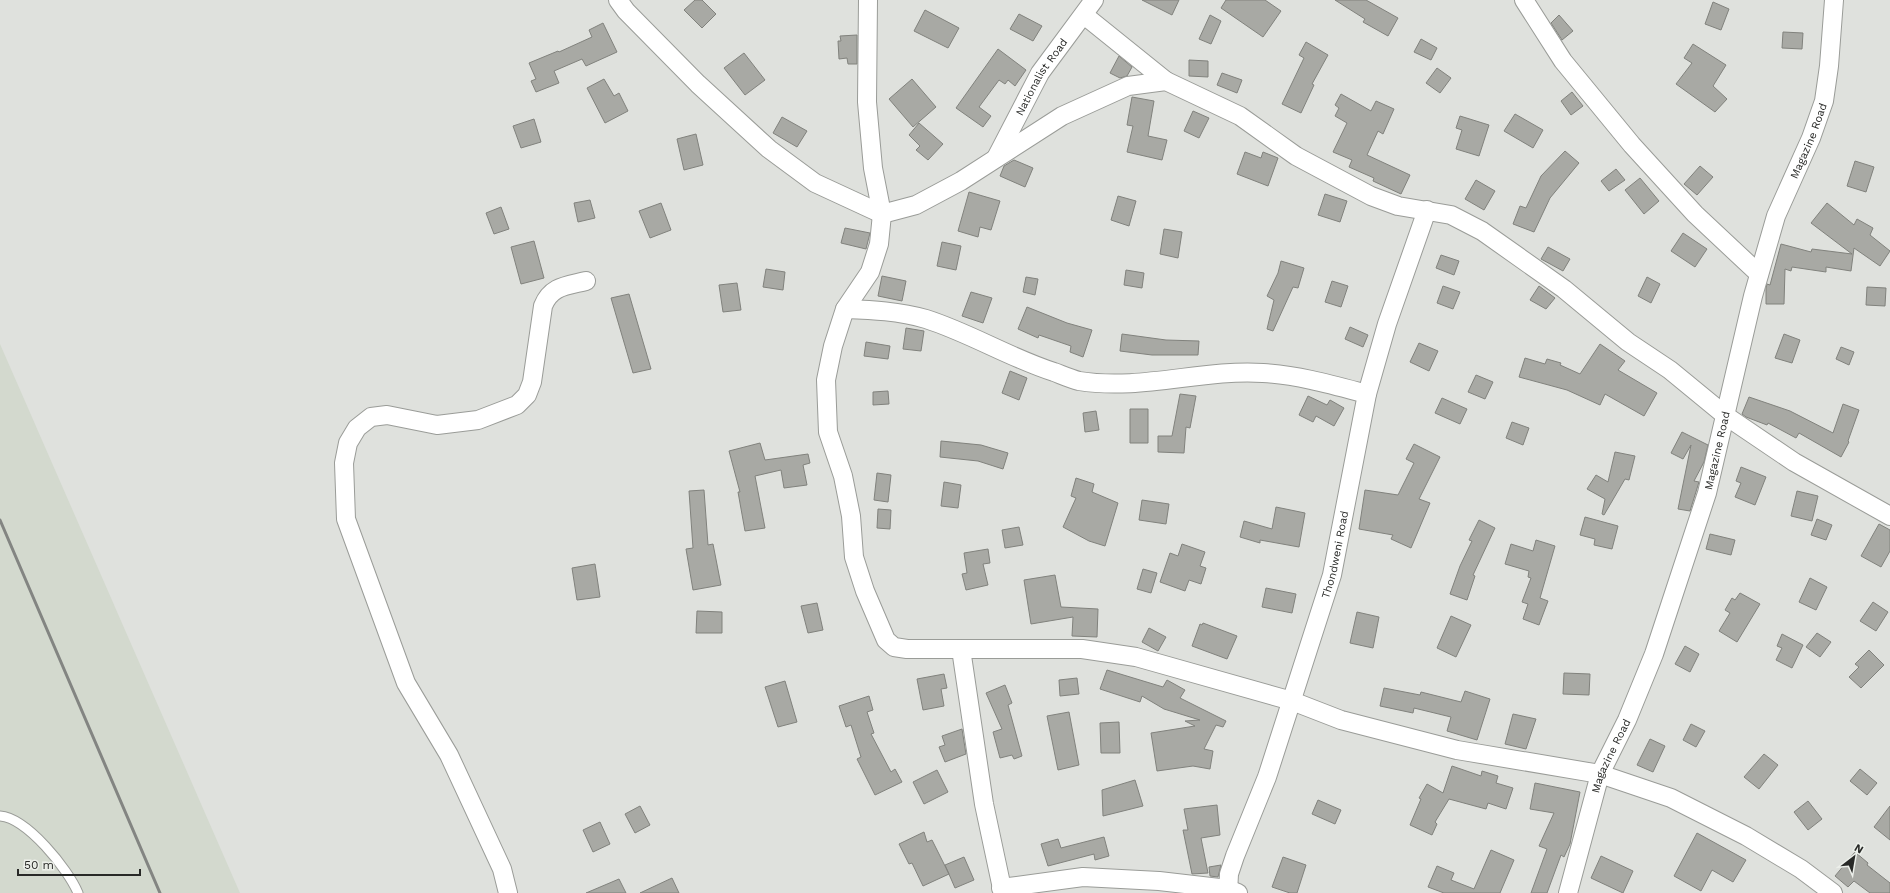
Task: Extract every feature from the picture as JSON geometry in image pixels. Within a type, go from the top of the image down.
[{"type":"street","points":[[618,0],[626,11],[698,84],[769,149],[815,183],[882,214],[916,205],[961,181],[1062,116],[1128,86],[1166,81]]},
{"type":"street","points":[[868,0],[867,102],[873,168],[882,214],[879,244],[870,272],[845,309],[833,346],[826,380],[828,432],[844,476],[851,516],[854,557],[865,591],[886,640],[894,647],[907,649],[1082,649],[1143,659],[1292,701],[1340,720],[1457,750],[1600,774],[1671,798],[1746,836],[1802,869],[1833,893]]},
{"type":"street","name":"Nationalist Road","points":[[996,159],[1040,73],[1094,0]]},
{"type":"street","points":[[1524,0],[1563,61],[1632,145],[1695,214],[1760,274]]},
{"type":"street","name":"Magazine Road","points":[[1569,893],[1600,774],[1627,720],[1654,654],[1707,493],[1760,274],[1776,216],[1811,138],[1824,101],[1830,66],[1834,0]]},
{"type":"street","points":[[1084,15],[1166,81],[1240,116],[1296,156],[1371,196],[1398,206],[1451,215],[1482,231],[1564,289],[1628,342],[1670,370],[1726,416],[1794,462],[1890,516]]},
{"type":"street","name":"Thondweni Road","points":[[1231,892],[1229,874],[1267,777],[1332,575],[1367,394],[1387,324],[1427,210]]},
{"type":"street","points":[[508,893],[502,869],[449,755],[406,683],[346,519],[344,463],[348,443],[357,428],[371,417],[387,415],[437,425],[478,420],[517,405],[527,395],[532,382],[542,306],[546,297],[555,289],[586,281]]},
{"type":"street","points":[[845,309],[889,311],[925,319],[990,345],[1028,364],[1079,381],[1124,384],[1212,375],[1262,373],[1305,378],[1367,394]]},
{"type":"street","points":[[961,649],[984,804],[1002,890],[1083,877],[1159,881],[1231,892]]},
{"type":"lane","points":[[0,816],[6,816],[43,842],[74,882],[78,893]]},
{"type":"shaded area","points":[[0,344],[240,893],[0,893]]},
{"type":"building","points":[[695,0],[702,0],[716,14],[702,28],[684,10]]},
{"type":"building","points":[[1142,0],[1179,0],[1172,15]]},
{"type":"building","points":[[1226,0],[1265,0],[1281,11],[1263,37],[1221,8]]},
{"type":"building","points":[[1335,0],[1366,0],[1398,18],[1388,36],[1363,22],[1365,19]]},
{"type":"building","points":[[1713,2],[1729,9],[1721,30],[1705,24]]},
{"type":"building","points":[[925,10],[959,28],[948,48],[914,31]]},
{"type":"building","points":[[1019,14],[1042,26],[1033,41],[1010,29]]},
{"type":"building","points":[[1210,15],[1221,21],[1211,44],[1199,39]]},
{"type":"building","points":[[1559,15],[1573,31],[1562,40],[1551,23]]},
{"type":"building","points":[[603,23],[617,52],[586,66],[582,59],[554,71],[559,83],[536,92],[531,81],[536,79],[529,63],[558,51],[559,52],[592,37],[589,30]]},
{"type":"building","points":[[1783,32],[1803,33],[1802,49],[1782,48]]},
{"type":"building","points":[[857,35],[857,64],[848,64],[847,58],[839,59],[838,41],[841,41],[840,36]]},
{"type":"building","points":[[1421,39],[1437,48],[1431,60],[1414,52]]},
{"type":"building","points":[[1306,42],[1328,55],[1312,84],[1314,85],[1301,113],[1282,104],[1304,58],[1299,55]]},
{"type":"building","points":[[1693,44],[1726,65],[1713,86],[1727,99],[1715,112],[1676,84],[1692,63],[1684,58]]},
{"type":"building","points":[[998,49],[1026,70],[1015,86],[1008,80],[1005,84],[999,80],[979,107],[991,116],[983,127],[956,108]]},
{"type":"building","points":[[744,53],[765,80],[745,95],[724,68]]},
{"type":"building","points":[[1119,56],[1132,67],[1127,76],[1120,78],[1110,73]]},
{"type":"building","points":[[1189,60],[1208,61],[1208,77],[1189,76]]},
{"type":"building","points":[[1437,68],[1451,78],[1440,93],[1426,83]]},
{"type":"building","points":[[1222,73],[1242,80],[1237,93],[1217,85]]},
{"type":"building","points":[[604,79],[614,96],[619,93],[628,111],[605,123],[587,88]]},
{"type":"building","points":[[912,79],[936,107],[913,127],[889,99]]},
{"type":"building","points":[[1572,92],[1583,106],[1571,115],[1561,101]]},
{"type":"building","points":[[1341,94],[1371,111],[1376,101],[1394,109],[1383,134],[1378,131],[1367,155],[1410,175],[1401,194],[1373,181],[1374,178],[1349,167],[1352,160],[1333,152],[1347,123],[1335,116],[1339,108],[1335,105]]},
{"type":"building","points":[[1132,97],[1154,101],[1148,136],[1167,140],[1162,160],[1127,152],[1133,126],[1127,125]]},
{"type":"building","points":[[1193,111],[1209,118],[1199,138],[1184,131]]},
{"type":"building","points":[[1515,114],[1543,130],[1533,148],[1504,131]]},
{"type":"building","points":[[1460,116],[1489,125],[1479,156],[1456,149],[1462,130],[1456,128]]},
{"type":"building","points":[[782,117],[807,131],[797,147],[773,133]]},
{"type":"building","points":[[534,119],[541,142],[521,148],[513,126]]},
{"type":"building","points":[[919,123],[943,144],[928,160],[916,150],[920,146],[909,135]]},
{"type":"building","points":[[696,134],[703,165],[684,170],[677,139]]},
{"type":"building","points":[[1565,151],[1579,163],[1550,198],[1534,232],[1513,224],[1520,206],[1526,208],[1541,176]]},
{"type":"building","points":[[1245,152],[1261,158],[1263,152],[1278,158],[1268,186],[1237,174]]},
{"type":"building","points":[[1014,160],[1033,168],[1025,187],[1000,176],[1004,166]]},
{"type":"building","points":[[1855,161],[1874,167],[1866,192],[1847,186]]},
{"type":"building","points":[[1700,166],[1713,177],[1697,195],[1684,184]]},
{"type":"building","points":[[1616,169],[1625,180],[1609,191],[1601,181]]},
{"type":"building","points":[[1640,178],[1659,201],[1644,214],[1625,190]]},
{"type":"building","points":[[1476,180],[1495,191],[1484,210],[1465,199]]},
{"type":"building","points":[[969,192],[1000,201],[991,230],[980,227],[978,237],[958,231]]},
{"type":"building","points":[[1325,194],[1347,201],[1340,222],[1318,215]]},
{"type":"building","points":[[1118,196],[1136,201],[1129,226],[1111,220]]},
{"type":"building","points":[[590,200],[595,218],[578,222],[574,203]]},
{"type":"building","points":[[661,203],[671,230],[650,238],[639,211]]},
{"type":"building","points":[[1827,203],[1854,225],[1857,219],[1873,228],[1870,235],[1890,251],[1880,266],[1854,248],[1851,271],[1826,267],[1826,272],[1792,267],[1791,271],[1785,269],[1784,304],[1766,304],[1767,284],[1770,285],[1781,244],[1811,252],[1812,249],[1852,254],[1811,223]]},
{"type":"building","points":[[501,207],[509,229],[494,234],[486,213]]},
{"type":"building","points":[[845,228],[870,233],[866,249],[841,243]]},
{"type":"building","points":[[1164,229],[1182,232],[1178,258],[1160,254]]},
{"type":"building","points":[[1683,233],[1707,249],[1695,267],[1671,251]]},
{"type":"building","points":[[534,241],[544,278],[521,284],[511,247]]},
{"type":"building","points":[[942,242],[961,246],[956,270],[937,266]]},
{"type":"building","points":[[1548,247],[1570,259],[1563,271],[1541,259]]},
{"type":"building","points":[[1441,255],[1459,261],[1454,275],[1436,268]]},
{"type":"building","points":[[1281,261],[1304,268],[1298,288],[1293,287],[1273,331],[1267,329],[1274,300],[1267,296],[1278,273]]},
{"type":"building","points":[[766,269],[785,272],[783,290],[763,287]]},
{"type":"building","points":[[1126,270],[1144,273],[1142,288],[1124,285]]},
{"type":"building","points":[[882,276],[906,281],[902,301],[878,296]]},
{"type":"building","points":[[1026,277],[1038,279],[1035,295],[1023,292]]},
{"type":"building","points":[[1647,277],[1660,284],[1651,303],[1638,296]]},
{"type":"building","points":[[1332,281],[1348,286],[1341,307],[1325,302]]},
{"type":"building","points":[[737,283],[741,310],[723,312],[719,285]]},
{"type":"building","points":[[1443,286],[1460,292],[1453,309],[1437,303]]},
{"type":"building","points":[[1539,286],[1555,298],[1546,309],[1530,300]]},
{"type":"building","points":[[1867,287],[1886,288],[1885,306],[1866,305]]},
{"type":"building","points":[[971,292],[992,298],[983,323],[962,316]]},
{"type":"building","points":[[629,294],[651,369],[633,373],[611,298]]},
{"type":"building","points":[[1027,307],[1067,323],[1092,330],[1083,357],[1070,352],[1071,346],[1039,335],[1038,338],[1018,329]]},
{"type":"building","points":[[1350,327],[1368,335],[1363,347],[1345,339]]},
{"type":"building","points":[[906,328],[924,331],[921,351],[903,349]]},
{"type":"building","points":[[1122,334],[1166,340],[1199,341],[1198,355],[1152,355],[1120,351]]},
{"type":"building","points":[[1784,334],[1800,340],[1792,363],[1775,358]]},
{"type":"building","points":[[866,342],[890,346],[888,359],[864,356]]},
{"type":"building","points":[[1419,343],[1438,351],[1429,371],[1410,362]]},
{"type":"building","points":[[1600,344],[1625,361],[1618,370],[1657,393],[1644,416],[1605,394],[1600,405],[1567,390],[1519,377],[1525,358],[1545,364],[1547,359],[1561,363],[1560,365],[1580,374]]},
{"type":"building","points":[[1841,347],[1854,352],[1849,365],[1836,359]]},
{"type":"building","points":[[1010,371],[1027,378],[1019,400],[1002,393]]},
{"type":"building","points":[[1476,375],[1493,382],[1485,399],[1468,392]]},
{"type":"building","points":[[888,391],[889,404],[873,405],[873,392]]},
{"type":"building","points":[[1180,394],[1196,396],[1190,428],[1186,427],[1184,453],[1158,452],[1158,436],[1172,436]]},
{"type":"building","points":[[1308,396],[1327,405],[1330,400],[1344,408],[1334,426],[1316,416],[1313,422],[1299,415]]},
{"type":"building","points":[[1749,397],[1790,411],[1833,433],[1843,404],[1859,410],[1848,441],[1849,442],[1841,457],[1799,433],[1796,438],[1768,423],[1767,425],[1746,417],[1742,414]]},
{"type":"building","points":[[1442,398],[1467,409],[1460,424],[1435,413]]},
{"type":"building","points":[[1130,409],[1148,409],[1148,443],[1130,443]]},
{"type":"building","points":[[1096,411],[1099,430],[1085,432],[1083,413]]},
{"type":"building","points":[[1512,422],[1529,428],[1523,445],[1506,438]]},
{"type":"building","points":[[1682,432],[1708,445],[1704,462],[1694,481],[1699,482],[1690,511],[1678,509],[1691,445],[1683,459],[1671,453]]},
{"type":"building","points":[[941,441],[981,445],[1008,453],[1003,469],[978,461],[940,457]]},
{"type":"building","points":[[760,443],[765,460],[808,454],[810,463],[803,465],[807,485],[784,488],[781,470],[755,476],[765,528],[745,531],[738,492],[740,492],[729,451]]},
{"type":"building","points":[[1414,444],[1440,457],[1419,499],[1430,503],[1411,548],[1391,539],[1393,535],[1359,529],[1365,490],[1398,495],[1414,463],[1406,459]]},
{"type":"building","points":[[1615,452],[1635,456],[1629,480],[1625,479],[1604,515],[1602,514],[1605,499],[1587,489],[1596,475],[1608,482]]},
{"type":"building","points":[[1741,467],[1766,477],[1755,505],[1735,497],[1741,483],[1736,481]]},
{"type":"building","points":[[877,473],[891,475],[888,502],[874,500]]},
{"type":"building","points":[[1076,478],[1094,484],[1092,492],[1118,503],[1105,546],[1089,541],[1063,527],[1076,498],[1071,496]]},
{"type":"building","points":[[944,482],[961,485],[958,508],[941,506]]},
{"type":"building","points":[[704,490],[708,545],[713,544],[721,585],[693,590],[686,549],[693,548],[689,491]]},
{"type":"building","points":[[1797,491],[1818,496],[1812,521],[1791,516]]},
{"type":"building","points":[[1142,500],[1169,504],[1166,524],[1139,520]]},
{"type":"building","points":[[1276,507],[1305,513],[1299,547],[1260,540],[1260,543],[1240,537],[1244,521],[1272,529]]},
{"type":"building","points":[[878,509],[891,510],[890,529],[877,528]]},
{"type":"building","points":[[1585,517],[1618,526],[1612,549],[1594,545],[1595,539],[1580,535]]},
{"type":"building","points":[[1817,519],[1832,525],[1826,540],[1811,535]]},
{"type":"building","points":[[1479,520],[1495,528],[1473,575],[1475,576],[1467,600],[1450,594],[1460,566],[1472,541],[1469,540]]},
{"type":"building","points":[[1879,524],[1890,530],[1890,551],[1881,567],[1861,556]]},
{"type":"building","points":[[1019,527],[1023,545],[1005,548],[1002,530]]},
{"type":"building","points":[[1710,534],[1735,540],[1731,555],[1706,549]]},
{"type":"building","points":[[1536,540],[1555,546],[1540,598],[1548,601],[1539,625],[1523,619],[1528,604],[1522,602],[1531,578],[1528,577],[1529,571],[1505,564],[1511,544],[1533,551]]},
{"type":"building","points":[[1182,544],[1205,552],[1200,566],[1206,568],[1201,584],[1189,580],[1185,591],[1160,582],[1170,553],[1178,556]]},
{"type":"building","points":[[988,549],[990,563],[983,564],[988,585],[966,590],[962,574],[967,573],[964,553]]},
{"type":"building","points":[[595,564],[600,597],[577,600],[572,568]]},
{"type":"building","points":[[1143,569],[1157,573],[1151,593],[1137,589]]},
{"type":"building","points":[[1055,575],[1061,607],[1098,609],[1097,637],[1072,636],[1073,617],[1031,624],[1024,580]]},
{"type":"building","points":[[1810,578],[1827,587],[1816,610],[1799,602]]},
{"type":"building","points":[[1266,588],[1296,594],[1292,613],[1262,607]]},
{"type":"building","points":[[1740,593],[1760,604],[1737,642],[1719,631],[1730,613],[1725,610],[1732,598],[1735,600]]},
{"type":"building","points":[[1873,602],[1888,612],[1876,631],[1860,621]]},
{"type":"building","points":[[817,603],[823,630],[808,633],[801,606]]},
{"type":"building","points":[[697,611],[722,612],[722,633],[696,633]]},
{"type":"building","points":[[1357,612],[1379,617],[1373,648],[1350,643]]},
{"type":"building","points":[[1451,616],[1471,625],[1456,657],[1437,648]]},
{"type":"building","points":[[1203,623],[1237,636],[1227,659],[1192,646],[1200,624],[1202,625]]},
{"type":"building","points":[[1149,628],[1166,637],[1158,651],[1142,642]]},
{"type":"building","points":[[1817,633],[1831,642],[1820,657],[1806,647]]},
{"type":"building","points":[[1782,634],[1803,645],[1792,668],[1776,660],[1782,648],[1777,646]]},
{"type":"building","points":[[1685,646],[1699,654],[1690,672],[1675,664]]},
{"type":"building","points":[[1869,650],[1884,665],[1861,688],[1849,677],[1859,667],[1855,664]]},
{"type":"building","points":[[1107,670],[1163,687],[1167,680],[1185,690],[1180,698],[1226,721],[1223,727],[1216,725],[1204,749],[1213,751],[1210,769],[1193,766],[1157,771],[1151,733],[1195,726],[1185,721],[1200,720],[1164,709],[1142,696],[1140,702],[1100,689]]},
{"type":"building","points":[[1564,673],[1590,674],[1589,695],[1563,694]]},
{"type":"building","points":[[944,674],[947,688],[941,689],[944,706],[923,710],[917,679]]},
{"type":"building","points":[[1077,678],[1079,694],[1060,696],[1059,680]]},
{"type":"building","points":[[785,681],[797,722],[778,727],[765,687]]},
{"type":"building","points":[[1005,685],[1012,703],[1008,705],[1022,756],[1014,759],[1012,755],[1000,758],[993,732],[1002,729],[986,693]]},
{"type":"building","points":[[1384,688],[1420,695],[1421,692],[1461,702],[1465,691],[1490,699],[1477,740],[1447,731],[1451,717],[1414,708],[1413,713],[1380,706]]},
{"type":"building","points":[[869,696],[873,710],[867,712],[874,733],[871,734],[891,772],[895,769],[902,782],[875,795],[857,759],[861,757],[851,725],[846,727],[839,706]]},
{"type":"building","points":[[1069,712],[1079,765],[1058,770],[1047,716]]},
{"type":"building","points":[[1513,714],[1536,719],[1526,749],[1505,744]]},
{"type":"building","points":[[1119,722],[1120,753],[1101,753],[1100,723]]},
{"type":"building","points":[[1691,724],[1705,731],[1696,747],[1683,740]]},
{"type":"building","points":[[962,729],[966,754],[945,762],[939,747],[945,745],[942,736]]},
{"type":"building","points":[[1650,739],[1665,746],[1653,772],[1637,765]]},
{"type":"building","points":[[1764,754],[1778,765],[1759,789],[1744,777]]},
{"type":"building","points":[[1452,766],[1481,776],[1482,771],[1498,776],[1496,783],[1513,788],[1506,809],[1488,803],[1486,809],[1449,799],[1435,822],[1437,824],[1432,835],[1410,825],[1421,799],[1419,798],[1427,784],[1443,793]]},
{"type":"building","points":[[1860,769],[1877,783],[1867,795],[1850,781]]},
{"type":"building","points":[[937,770],[948,792],[924,804],[913,782]]},
{"type":"building","points":[[1135,780],[1143,806],[1103,816],[1102,790]]},
{"type":"building","points":[[1535,783],[1580,792],[1570,844],[1564,857],[1561,855],[1547,893],[1531,893],[1547,849],[1539,846],[1554,813],[1530,809]]},
{"type":"building","points":[[1318,800],[1341,810],[1335,824],[1312,814]]},
{"type":"building","points":[[1808,801],[1822,819],[1808,830],[1794,812]]},
{"type":"building","points":[[1217,805],[1220,835],[1201,838],[1208,873],[1192,874],[1183,830],[1188,830],[1184,809]]},
{"type":"building","points":[[640,806],[650,825],[635,833],[625,814]]},
{"type":"building","points":[[1890,806],[1890,840],[1874,827]]},
{"type":"building","points":[[600,822],[610,844],[593,852],[583,830]]},
{"type":"building","points":[[924,832],[927,842],[932,840],[949,874],[923,886],[912,863],[909,864],[899,844]]},
{"type":"building","points":[[1697,833],[1746,860],[1733,882],[1712,870],[1701,891],[1674,876]]},
{"type":"building","points":[[1104,837],[1109,856],[1095,860],[1094,854],[1048,866],[1041,844],[1058,839],[1061,848]]},
{"type":"building","points":[[1491,850],[1514,860],[1500,893],[1444,893],[1428,887],[1437,866],[1454,873],[1451,880],[1474,889]]},
{"type":"building","points":[[1855,852],[1868,863],[1867,865],[1890,883],[1890,893],[1870,893],[1854,881],[1848,887],[1835,876]]},
{"type":"building","points":[[1601,856],[1633,871],[1623,893],[1591,878]]},
{"type":"building","points":[[964,857],[974,880],[955,888],[945,865]]},
{"type":"building","points":[[1283,857],[1306,865],[1297,893],[1290,893],[1272,887]]},
{"type":"building","points":[[1221,865],[1218,877],[1210,876],[1209,867]]},
{"type":"building","points":[[672,878],[679,893],[640,893]]},
{"type":"building","points":[[619,879],[626,893],[586,893]]},
{"type":"railway","points":[[0,520],[160,893]]}]
